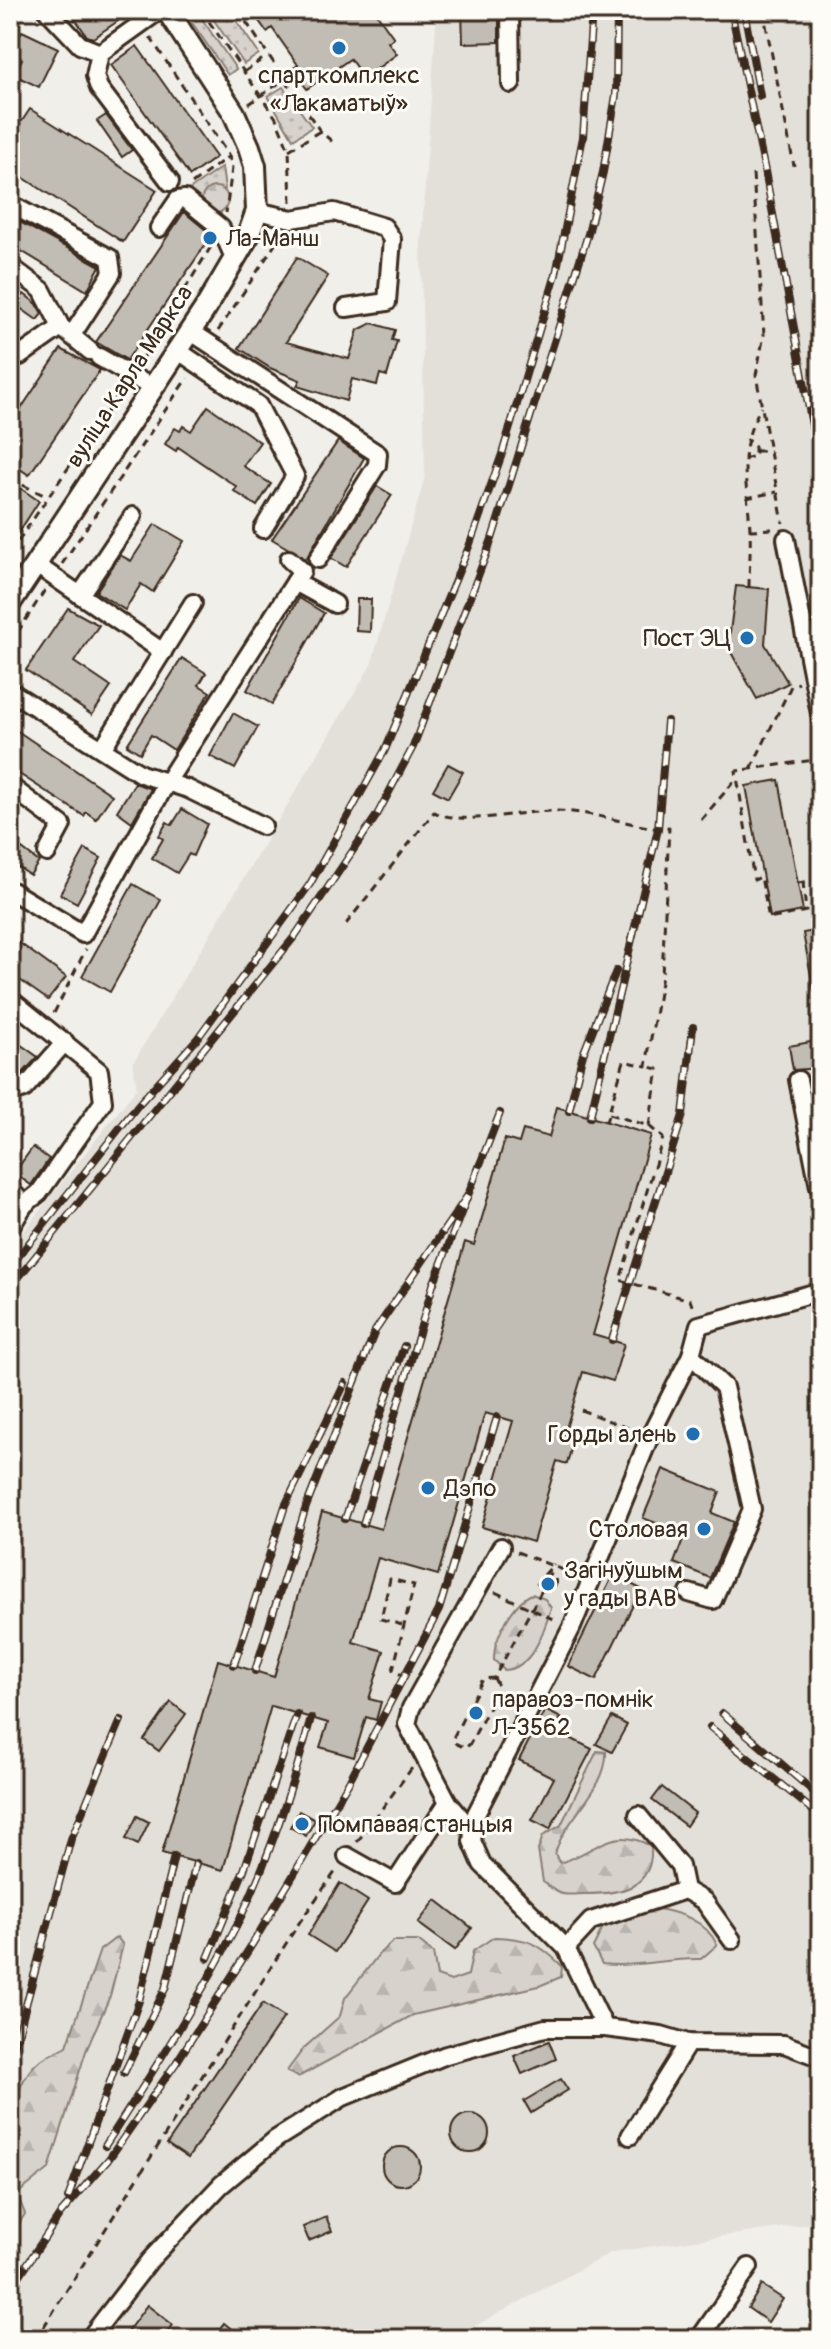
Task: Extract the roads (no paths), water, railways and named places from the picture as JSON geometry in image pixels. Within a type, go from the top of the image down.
[{"type":"main road","name":"вуліца Карла Маркса","points":[[10,603],[235,260],[256,214],[255,166],[234,113],[167,10]]},
{"type":"street","points":[[47,10],[80,45],[100,53]]},
{"type":"street","points":[[160,10],[100,53],[95,76],[99,88],[176,187]]},
{"type":"street","points":[[510,10],[511,84]]},
{"type":"street","points":[[159,228],[178,200],[185,199],[221,228],[235,260]]},
{"type":"street","points":[[10,204],[110,258],[112,273],[66,331],[20,356],[10,358]]},
{"type":"street","points":[[221,228],[237,227],[256,214],[292,219],[334,212],[384,227],[392,239],[387,302],[346,308]]},
{"type":"street","points":[[10,266],[42,290],[66,331],[95,354],[153,388]]},
{"type":"street","points":[[190,331],[378,454],[377,465],[318,559]]},
{"type":"street","points":[[177,350],[258,405],[295,476],[263,529]]},
{"type":"street","points":[[80,595],[133,516]]},
{"type":"street","points":[[786,539],[821,719]]},
{"type":"street","points":[[10,890],[83,934],[167,782],[302,571],[289,559]]},
{"type":"street","points":[[35,564],[163,652]]},
{"type":"street","points":[[295,582],[335,604]]},
{"type":"street","points":[[102,749],[193,603]]},
{"type":"street","points":[[10,691],[141,774],[167,782],[263,826]]},
{"type":"street","points":[[10,786],[62,825],[47,853]]},
{"type":"street","points":[[10,999],[99,1071],[103,1102],[39,1193],[24,1205],[10,1228]]},
{"type":"street","points":[[10,1094],[24,1089],[65,1042]]},
{"type":"street","points":[[798,1080],[820,1190]]},
{"type":"street","points":[[10,1189],[24,1205]]},
{"type":"street","points":[[605,2028],[566,1948],[482,1864],[472,1841],[476,1814],[572,1627],[650,1436],[691,1355],[699,1325],[821,1291]]},
{"type":"street","points":[[689,1593],[713,1600],[752,1509],[724,1387],[691,1355]]},
{"type":"street","points":[[473,1832],[448,1802],[407,1724],[423,1686],[501,1547]]},
{"type":"street","points":[[347,1856],[395,1883],[448,1802]]},
{"type":"street","points":[[638,1815],[680,1866],[685,1890],[704,1901],[732,1940]]},
{"type":"street","points":[[566,1948],[591,1921],[685,1890]]},
{"type":"street","points":[[89,2339],[150,2260],[221,2185],[276,2139],[343,2097],[446,2055],[545,2028],[605,2028],[661,2035],[688,2043],[784,2044],[821,2058]]},
{"type":"street","points":[[630,2136],[688,2043]]},
{"type":"street","points":[[699,2339],[749,2267]]},
{"type":"railway","points":[[10,1267],[138,1105],[197,1039],[310,884],[385,750],[470,544],[502,454],[556,274],[583,137],[592,10]]},
{"type":"railway","points":[[10,1288],[295,936],[377,815],[413,747],[492,539],[588,234],[603,172],[616,95],[617,10]]},
{"type":"railway","points":[[731,10],[765,171],[821,474]]},
{"type":"railway","points":[[744,10],[760,96]]},
{"type":"railway","points":[[590,1117],[658,829],[667,721]]},
{"type":"railway","points":[[569,1111],[582,1057],[616,971]]},
{"type":"railway","points":[[612,1340],[683,1115],[693,1027]]},
{"type":"railway","points":[[363,1524],[433,1285],[500,1113]]},
{"type":"railway","points":[[255,1671],[306,1507],[375,1331],[468,1195]]},
{"type":"railway","points":[[345,1519],[404,1346]]},
{"type":"railway","points":[[234,1665],[285,1506],[345,1383]]},
{"type":"railway","points":[[10,2290],[61,2213],[108,2160],[176,2063],[253,1943],[348,1783],[439,1610],[497,1417]]},
{"type":"railway","points":[[722,1713],[821,1798]]},
{"type":"railway","points":[[208,1958],[244,1870],[297,1714]]},
{"type":"railway","points":[[105,2146],[156,2067],[234,1931],[278,1826],[311,1718]]},
{"type":"railway","points":[[10,2064],[71,1839],[121,1720]]},
{"type":"railway","points":[[710,1727],[821,1817]]},
{"type":"railway","points":[[68,2198],[139,2001],[174,1856]]},
{"type":"railway","points":[[124,2073],[165,1989],[196,1863]]},
{"type":"place","name":"спарткомплекс «Лакаматыў»","points":[[339,48]]},
{"type":"place","name":"Ла-Манш","points":[[210,238]]},
{"type":"place","name":"Пост ЭЦ","points":[[747,638]]},
{"type":"place","name":"Горды алень","points":[[693,1434]]},
{"type":"place","name":"Дэпо","points":[[428,1488]]},
{"type":"place","name":"Столовая","points":[[704,1529]]},
{"type":"place","name":"Загінуўшым у гады ВАВ","points":[[548,1584]]},
{"type":"place","name":"паравоз-помнік Л-3562","points":[[476,1713]]},
{"type":"place","name":"Помпавая станцыя","points":[[302,1824]]}]
